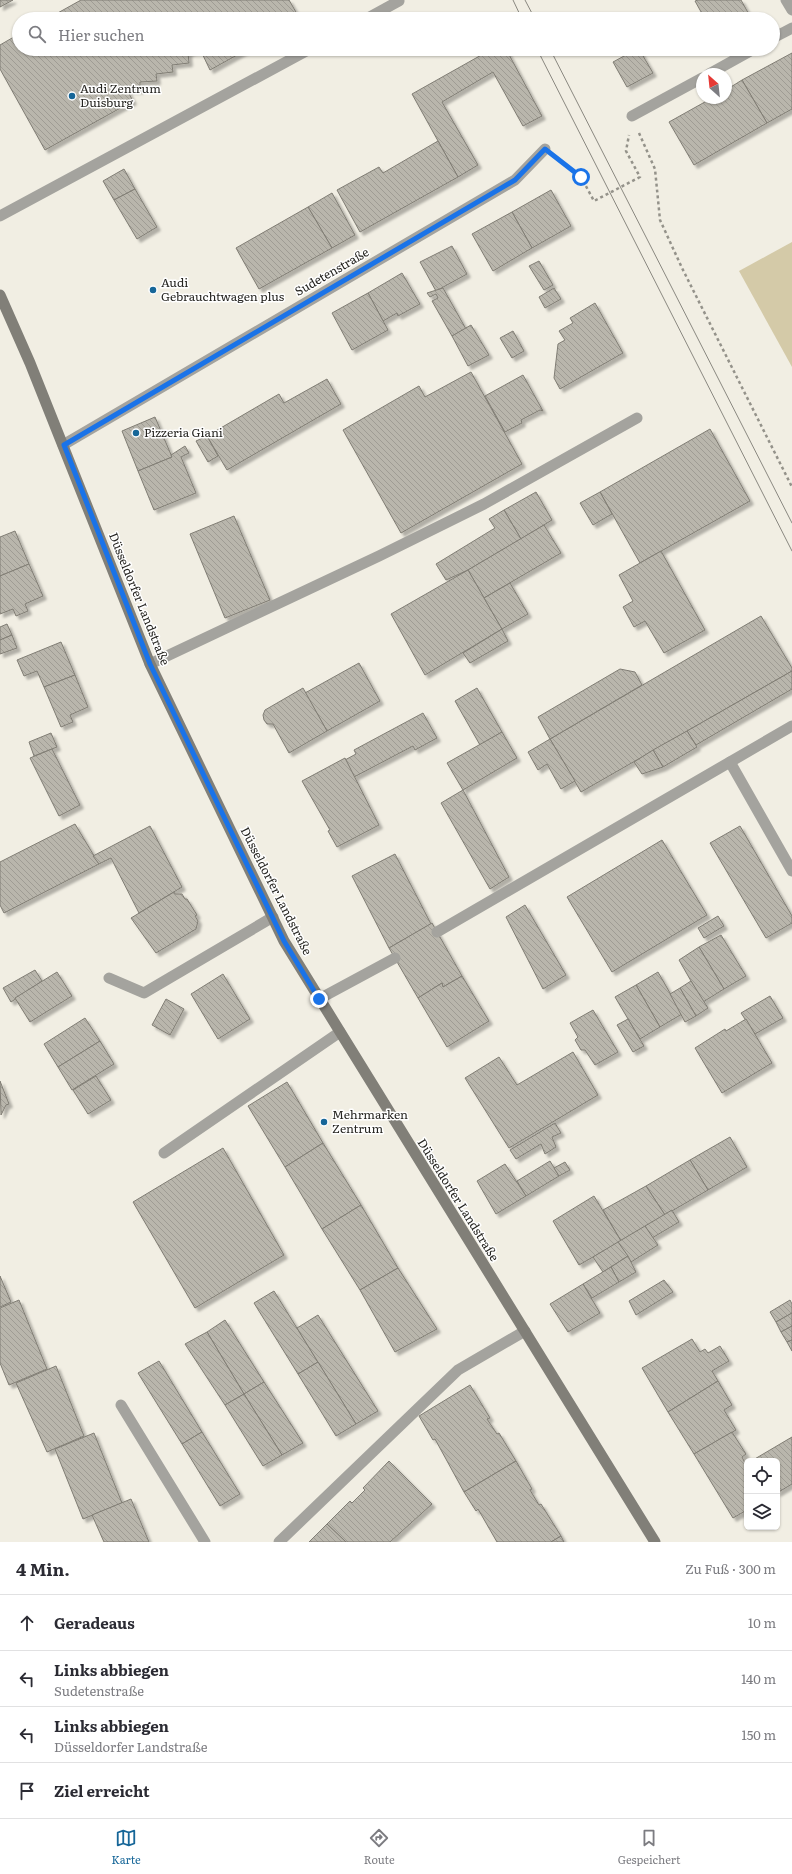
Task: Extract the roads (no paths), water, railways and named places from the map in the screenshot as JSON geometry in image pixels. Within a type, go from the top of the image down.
[{"type":"main road","name":"Düsseldorfer Landstraße","points":[[1,298],[64,445],[150,664],[284,941],[655,1542]]},
{"type":"street","points":[[786,0],[792,10]]},
{"type":"street","points":[[379,12],[399,1]]},
{"type":"street","points":[[780,34],[792,28]]},
{"type":"street","points":[[0,216],[297,56]]},
{"type":"street","points":[[720,68],[741,56]]},
{"type":"street","points":[[632,116],[696,81]]},
{"type":"street","name":"Sudetenstraße","points":[[64,445],[515,180],[545,149]]},
{"type":"street","points":[[150,664],[379,556],[484,504],[637,418]]},
{"type":"street","points":[[437,932],[792,726]]},
{"type":"street","points":[[730,762],[792,871]]},
{"type":"street","points":[[109,978],[144,993],[273,917]]},
{"type":"street","points":[[319,999],[395,958]]},
{"type":"street","points":[[164,1153],[340,1032]]},
{"type":"street","points":[[279,1542],[458,1370],[525,1331]]},
{"type":"street","points":[[121,1405],[204,1542]]},
{"type":"tram line","points":[[513,0],[519,12]]},
{"type":"tram line","points":[[525,0],[531,12]]},
{"type":"tram line","points":[[541,56],[792,551]]},
{"type":"tram line","points":[[554,56],[792,523]]},
{"type":"place","name":"Audi Zentrum Duisburg","points":[[72,96]]},
{"type":"place","name":"Audi Gebrauchtwagen plus","points":[[153,290]]},
{"type":"place","name":"Pizzeria Giani","points":[[136,433]]},
{"type":"place","name":"Mehrmarken Zentrum","points":[[324,1122]]}]
